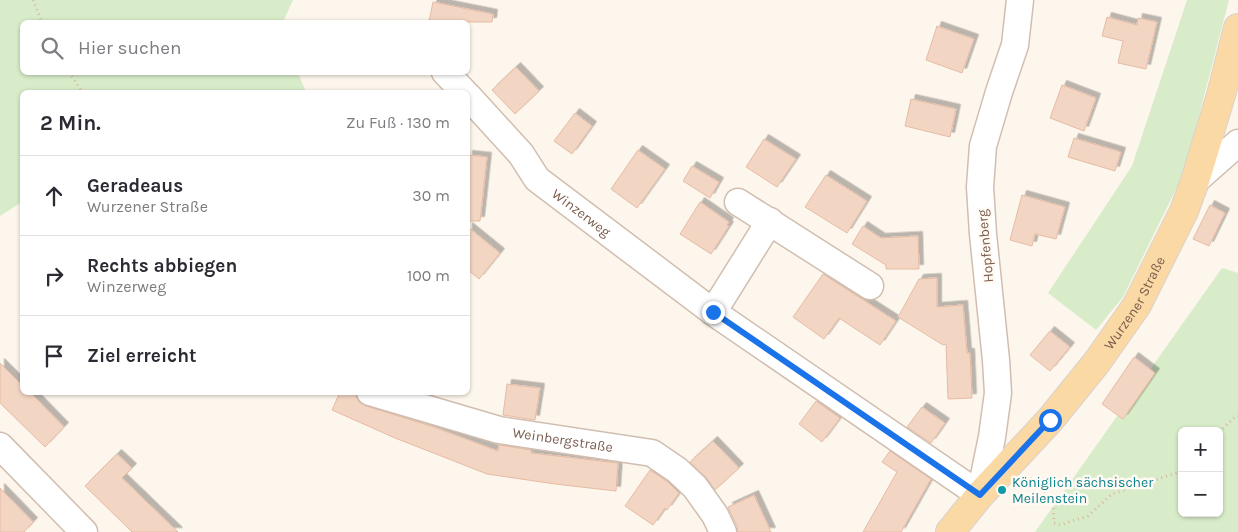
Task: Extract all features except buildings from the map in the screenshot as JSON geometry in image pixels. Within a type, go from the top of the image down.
[{"type":"main road","name":"Wurzener Straße","points":[[950,532],[980,495],[1050,420],[1097,362],[1137,305],[1184,211],[1195,181],[1234,49],[1238,28]]},
{"type":"street","name":"Hopfenberg","points":[[980,495],[992,437],[998,393],[982,234],[980,187],[984,146],[999,92],[1015,45],[1020,0]]},
{"type":"street","points":[[448,75],[462,90]]},
{"type":"street","name":"Winzerweg","points":[[470,98],[521,154],[537,180],[713,312],[980,495]]},
{"type":"street","points":[[1195,181],[1238,143]]},
{"type":"street","points":[[738,202],[870,286]]},
{"type":"street","points":[[713,312],[770,221]]},
{"type":"street","name":"Weinbergstraße","points":[[380,395],[499,430],[652,453],[677,470],[695,487],[715,515],[723,532]]},
{"type":"street","points":[[0,446],[84,532]]},
{"type":"path","points":[[33,0],[41,20]]},
{"type":"path","points":[[71,75],[81,90]]},
{"type":"path","points":[[1223,428],[1238,416]]},
{"type":"path","points":[[1011,462],[1053,500],[1054,523],[1060,525],[1088,516],[1112,494],[1178,471]]},
{"type":"green space","points":[[0,0],[293,0],[284,20],[20,20],[20,75],[299,75],[305,90],[20,90],[20,203],[0,216]]},
{"type":"green space","points":[[1187,0],[1229,0],[1184,173],[1123,297],[1096,330],[1048,293],[1132,166]]},
{"type":"green space","points":[[1222,268],[1238,273],[1238,532],[1035,532]]},
{"type":"place","name":"Königlich sächsischer Meilenstein","points":[[1002,490]]},
{"type":"route","points":[[713,312],[980,495],[1050,420]]}]
